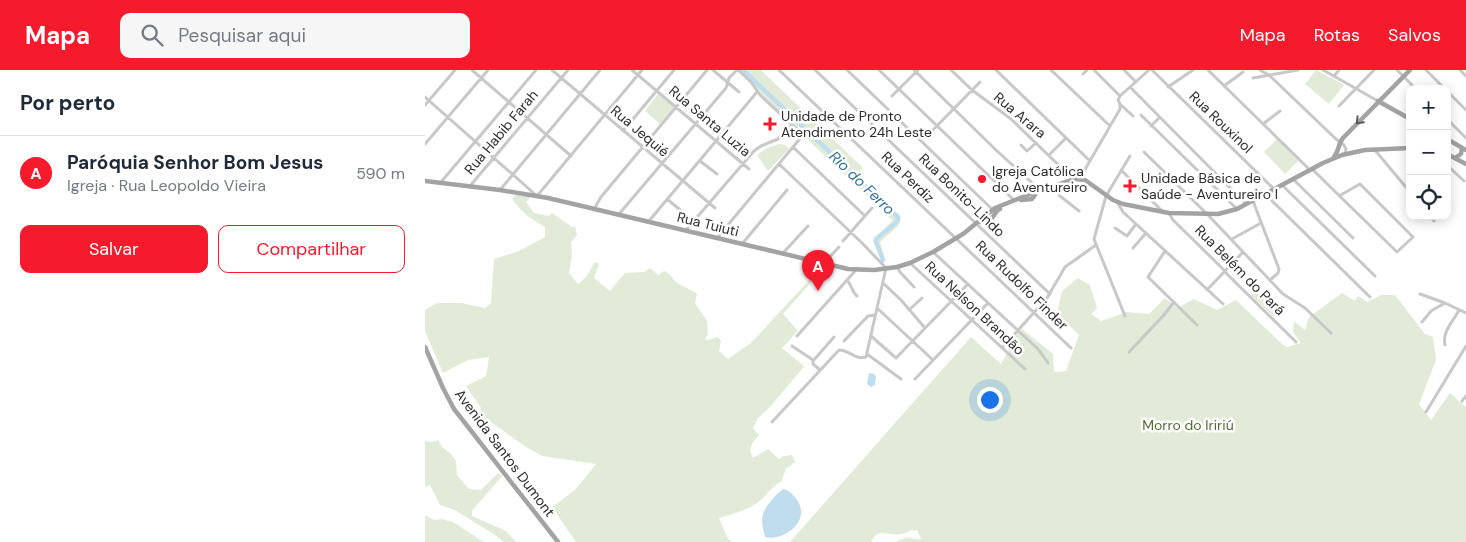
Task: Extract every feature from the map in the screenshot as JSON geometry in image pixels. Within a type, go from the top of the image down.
[{"type":"main road","points":[[1333,158],[1337,154],[1340,142],[1410,70]]},
{"type":"main road","points":[[1378,101],[1406,117]]},
{"type":"main road","points":[[1451,141],[1465,148]]},
{"type":"main road","points":[[1339,148],[1345,154]]},
{"type":"main road","points":[[1080,178],[1117,202],[1169,213],[1223,214],[1253,201],[1333,158],[1373,149],[1406,148]]},
{"type":"main road","points":[[1455,158],[1465,148]]},
{"type":"main road","points":[[1464,163],[1462,156],[1465,148]]},
{"type":"main road","points":[[1451,156],[1464,163]]},
{"type":"main road","name":"Rua Tuiuti","points":[[976,224],[991,219],[999,210],[1032,196],[1039,191],[1080,178]]},
{"type":"main road","name":"Rua Tuiuti","points":[[425,180],[537,196],[856,270],[897,267],[910,263],[956,238],[993,210],[1032,196]]},
{"type":"main road","points":[[987,214],[991,219]]},
{"type":"main road","name":"Avenida Santos Dumont","points":[[425,347],[443,388],[455,408],[557,542]]},
{"type":"main road","name":"Avenida Santos Dumont","points":[[425,354],[442,392],[454,412],[557,542]]},
{"type":"street","points":[[425,105],[455,70]]},
{"type":"street","points":[[472,70],[571,156]]},
{"type":"street","points":[[425,144],[488,70]]},
{"type":"street","points":[[441,182],[536,70]]},
{"type":"street","name":"Rua Jequié","points":[[553,70],[715,208]]},
{"type":"street","name":"Rua Habib Farah","points":[[470,186],[568,70]]},
{"type":"street","points":[[500,190],[600,70]]},
{"type":"street","name":"Rua Santa Luzia","points":[[632,70],[749,169]]},
{"type":"street","points":[[425,97],[537,196],[642,70]]},
{"type":"street","points":[[623,131],[674,70]]},
{"type":"street","points":[[594,208],[601,197],[707,70]]},
{"type":"street","points":[[713,70],[739,92]]},
{"type":"street","points":[[619,214],[726,88],[729,78],[737,70],[751,82],[757,92],[803,135],[717,238]]},
{"type":"street","name":"Rua Perdiz","points":[[779,70],[956,238]]},
{"type":"street","name":"Rua Bonito-Lindo","points":[[815,70],[1050,294]]},
{"type":"street","points":[[847,70],[993,210]]},
{"type":"street","points":[[879,70],[1014,201]]},
{"type":"street","name":"Rua Arara","points":[[951,70],[972,90],[1008,116],[1073,179]]},
{"type":"street","points":[[996,70],[1090,160]]},
{"type":"street","points":[[1051,70],[1110,126]]},
{"type":"street","points":[[1083,74],[1087,70]]},
{"type":"street","points":[[1094,70],[1120,96]]},
{"type":"street","points":[[1124,70],[1136,82]]},
{"type":"street","points":[[1080,178],[1120,109],[1118,100],[1120,96],[1150,70]]},
{"type":"street","name":"Rua Rouxinol","points":[[1150,70],[1274,189]]},
{"type":"street","points":[[1169,87],[1193,70]]},
{"type":"street","points":[[1209,70],[1263,124],[1397,252],[1413,236],[1360,184],[1339,196]]},
{"type":"street","points":[[1260,70],[1269,76],[1340,142],[1346,148],[1345,154]]},
{"type":"street","points":[[1253,78],[1298,70]]},
{"type":"street","points":[[1323,70],[1378,101]]},
{"type":"street","points":[[1333,76],[1339,70]]},
{"type":"street","points":[[1339,106],[1374,70]]},
{"type":"street","points":[[1397,70],[1412,85]]},
{"type":"street","points":[[1426,70],[1441,85]]},
{"type":"street","points":[[1460,70],[1466,76]]},
{"type":"street","points":[[892,96],[916,71],[1039,191]]},
{"type":"street","points":[[1224,86],[1243,72]]},
{"type":"street","points":[[930,133],[979,82]]},
{"type":"street","points":[[1129,87],[1247,204]]},
{"type":"street","points":[[649,221],[757,92]]},
{"type":"street","points":[[1451,95],[1466,110]]},
{"type":"street","points":[[1120,104],[1133,116]]},
{"type":"street","points":[[1263,124],[1280,111]]},
{"type":"street","points":[[1141,115],[1237,209]]},
{"type":"street","points":[[1151,126],[1160,117]]},
{"type":"street","points":[[1451,123],[1466,138]]},
{"type":"street","points":[[686,230],[757,148],[778,139],[792,126]]},
{"type":"street","points":[[1049,155],[1066,138]]},
{"type":"street","points":[[1021,145],[1027,151],[1036,143]]},
{"type":"street","points":[[793,147],[865,216]]},
{"type":"street","points":[[1373,149],[1406,187]]},
{"type":"street","points":[[1144,152],[1208,215],[1287,298],[1308,311],[1331,333]]},
{"type":"street","points":[[1125,316],[1094,239],[1107,196],[1129,156]]},
{"type":"street","points":[[699,161],[717,174]]},
{"type":"street","points":[[771,422],[839,350],[846,351],[858,358],[866,357],[886,268],[779,164]]},
{"type":"street","points":[[1451,169],[1464,182]]},
{"type":"street","points":[[1121,170],[1163,212]]},
{"type":"street","points":[[1293,179],[1353,238]]},
{"type":"street","points":[[1282,185],[1375,276]]},
{"type":"street","points":[[1052,186],[1060,196],[1079,211]]},
{"type":"street","points":[[742,244],[787,190]]},
{"type":"street","points":[[1265,194],[1370,297]]},
{"type":"street","points":[[667,199],[684,213]]},
{"type":"street","points":[[1253,201],[1279,269],[1270,280]]},
{"type":"street","points":[[1117,202],[1121,210],[1223,304]]},
{"type":"street","points":[[843,241],[872,208]]},
{"type":"street","name":"Rua Belém do Pará","points":[[1169,213],[1173,220],[1296,342]]},
{"type":"street","points":[[1115,228],[1127,236],[1136,224]]},
{"type":"street","points":[[1232,240],[1261,224]]},
{"type":"street","points":[[783,253],[808,226]]},
{"type":"street","points":[[1133,248],[1146,233]]},
{"type":"street","name":"Rua Rudolfo Finder","points":[[956,238],[1071,348]]},
{"type":"street","points":[[1002,348],[1050,294],[1067,265],[1096,245]]},
{"type":"street","points":[[824,263],[839,246]]},
{"type":"street","points":[[1165,251],[1148,277],[1197,325]]},
{"type":"street","points":[[933,252],[1040,351],[1048,363]]},
{"type":"street","points":[[1207,290],[1243,252]]},
{"type":"street","name":"Rua Nelson Brandão","points":[[910,263],[1025,369]]},
{"type":"street","points":[[897,267],[899,272],[914,287]]},
{"type":"street","points":[[797,336],[856,270]]},
{"type":"street","points":[[847,280],[851,284],[852,291],[857,296]]},
{"type":"street","points":[[883,282],[925,328]]},
{"type":"street","points":[[871,336],[896,358],[968,284]]},
{"type":"street","points":[[1419,294],[1466,313]]},
{"type":"street","points":[[909,310],[922,298]]},
{"type":"street","points":[[1129,352],[1174,302]]},
{"type":"street","points":[[915,379],[988,303]]},
{"type":"street","points":[[1422,322],[1431,311],[1445,303]]},
{"type":"street","points":[[877,308],[933,360]]},
{"type":"street","points":[[1445,346],[1445,333],[1459,310]]},
{"type":"street","points":[[844,340],[868,316],[875,315]]},
{"type":"street","points":[[813,360],[834,337]]},
{"type":"street","points":[[792,346],[813,360],[813,364],[820,370]]},
{"type":"street","points":[[1426,412],[1466,346]]},
{"type":"street","points":[[866,354],[901,379]]},
{"type":"street","points":[[1462,401],[1466,396]]},
{"type":"green space","points":[[740,70],[761,70],[862,167],[858,177],[900,218],[898,226],[880,242],[885,259],[884,263],[873,240],[892,220],[760,94]]},
{"type":"green space","points":[[1316,70],[1344,85],[1329,104],[1305,84]]},
{"type":"green space","points":[[658,94],[674,107],[660,124],[645,111]]},
{"type":"green space","points":[[1277,139],[1298,161],[1285,174],[1264,152]]},
{"type":"green space","points":[[779,144],[785,145],[789,149],[768,171],[757,155],[767,148]]},
{"type":"green space","points":[[516,195],[530,196],[526,202],[534,213],[549,216],[552,213],[572,227],[575,226],[577,235],[571,242],[572,255],[569,273],[578,284],[586,277],[595,262],[599,264],[594,278],[610,291],[625,273],[644,272],[650,268],[658,275],[664,271],[677,282],[697,294],[695,303],[707,321],[708,334],[705,339],[718,337],[721,341],[719,351],[728,359],[751,343],[813,276],[815,278],[783,314],[798,331],[782,348],[804,366],[769,408],[758,418],[753,428],[759,435],[751,448],[753,458],[768,449],[779,459],[792,455],[795,462],[786,469],[781,482],[774,486],[753,506],[719,518],[727,537],[732,542],[576,542],[552,507],[575,490],[596,464],[542,456],[488,420],[478,427],[481,408],[466,386],[486,376],[489,357],[468,360],[443,373],[425,331],[425,310],[437,303],[462,303],[485,308],[491,303],[494,259],[519,251],[545,237],[545,227],[520,209],[513,200],[513,197]]},
{"type":"green space","name":"Morro do Iririú","points":[[1078,278],[1090,285],[1097,308],[1091,314],[1101,321],[1127,312],[1149,314],[1165,298],[1177,308],[1194,299],[1217,310],[1236,300],[1287,347],[1301,343],[1293,332],[1294,321],[1305,330],[1309,317],[1342,293],[1355,301],[1358,296],[1367,302],[1381,295],[1395,295],[1425,334],[1433,337],[1436,360],[1419,404],[1431,420],[1450,393],[1466,407],[1466,542],[895,542],[907,537],[921,539],[917,530],[911,530],[896,535],[877,534],[871,542],[790,542],[971,337],[1001,364],[1009,350],[1008,343],[1022,329],[1053,354],[1054,372],[1066,371],[1079,335],[1065,321],[1056,317],[1062,291]]},
{"type":"green space","points":[[1256,290],[1278,312],[1273,316],[1251,295]]},
{"type":"green space","points":[[438,440],[442,447],[456,461],[457,475],[469,489],[481,490],[498,473],[502,476],[472,511],[472,516],[506,531],[516,542],[504,542],[455,510],[440,505],[430,485],[425,487],[425,441],[432,442]]},
{"type":"green space","points":[[425,515],[434,520],[441,519],[453,522],[484,542],[425,542]]},
{"type":"water","points":[[869,373],[876,376],[875,385],[871,387],[867,384]]},
{"type":"water","points":[[783,489],[791,493],[799,504],[800,520],[789,532],[781,536],[765,537],[762,520],[764,511]]},
{"type":"waterway","name":"Rio do Ferro","points":[[743,70],[898,217],[897,222],[876,239],[883,260]]},
{"type":"place","name":"Unidade de Pronto Atendimento 24h Leste","points":[[770,124]]},
{"type":"place","name":"Igreja Católica do Aventureiro","points":[[982,179]]},
{"type":"place","name":"Unidade Básica de Saúde - Aventureiro I","points":[[1130,186]]},
{"type":"place","name":"Paróquia Senhor Bom Jesus","points":[[818,291]]}]
